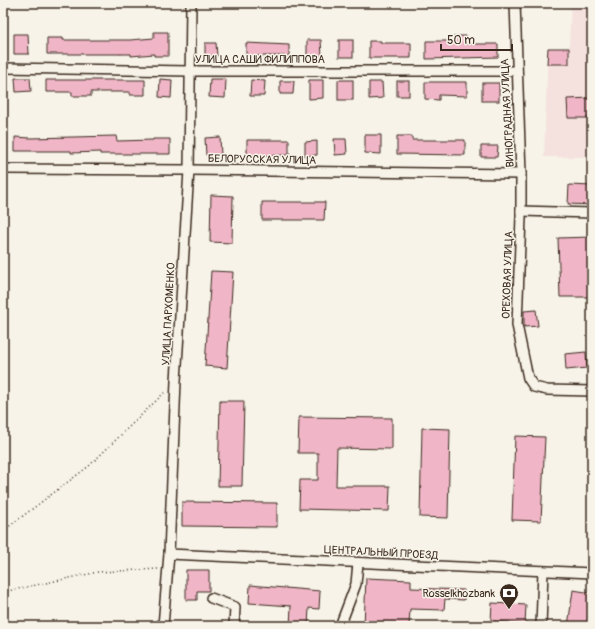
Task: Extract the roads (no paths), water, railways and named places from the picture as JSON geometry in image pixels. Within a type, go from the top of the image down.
[{"type":"street","name":"УЛИЦА ПАРХОМЕНКО","points":[[162,626],[168,569],[176,382],[188,170],[191,3]]},
{"type":"street","name":"ВИНОГРАДНАЯ УЛИЦА","points":[[515,3],[522,174]]},
{"type":"street","name":"УЛИЦА САШИ ФИЛИППОВА","points":[[3,68],[190,71],[517,71]]},
{"type":"street","name":"БЕЛОРУССКАЯ УЛИЦА","points":[[3,169],[522,174]]},
{"type":"street","name":"ОРЕХОВАЯ УЛИЦА","points":[[522,174],[517,325],[528,378],[534,387],[547,390],[592,391]]},
{"type":"street","points":[[521,211],[592,213]]},
{"type":"street","name":"ЦЕНТРАЛЬНЫЙ ПРОЕЗД","points":[[168,554],[592,573]]},
{"type":"street","points":[[340,626],[356,584],[358,563]]},
{"type":"street","points":[[541,626],[543,571]]},
{"type":"street","points":[[211,598],[235,606],[234,626]]},
{"type":"place","name":"Rosselkhozbank","points":[[509,610]]}]
